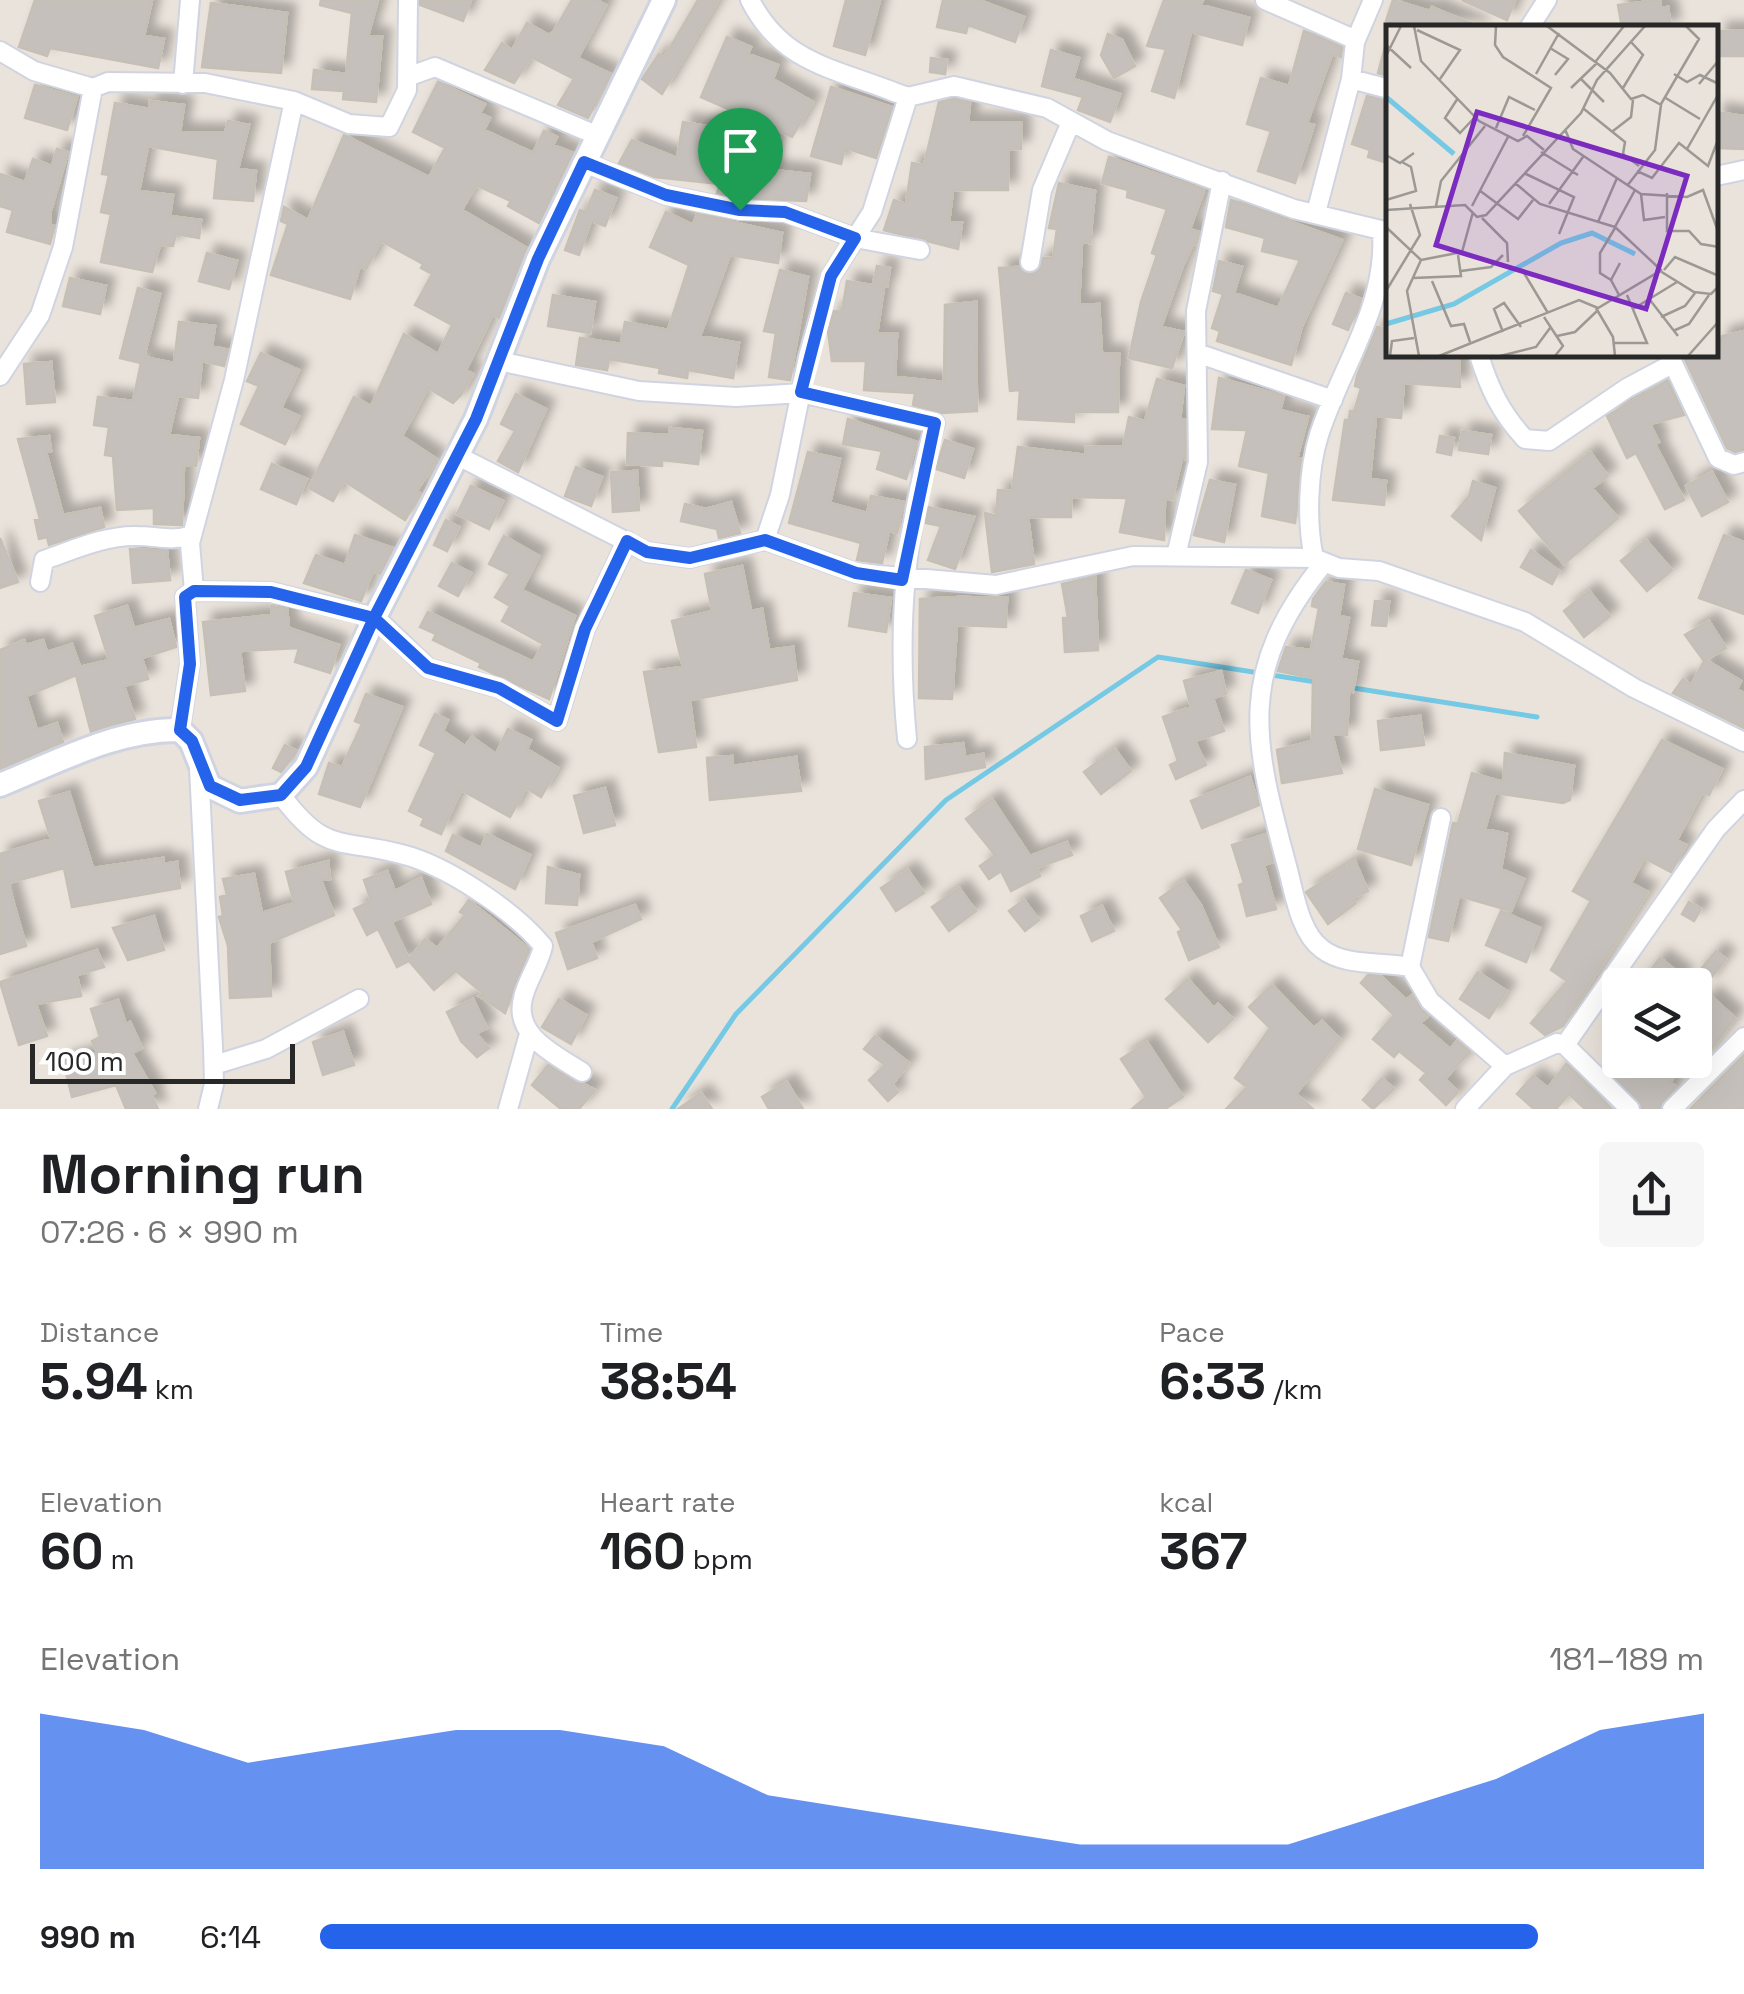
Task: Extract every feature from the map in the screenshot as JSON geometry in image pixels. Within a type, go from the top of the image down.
[{"type":"street","points":[[183,84],[190,0]]},
{"type":"street","points":[[0,51],[34,71],[92,88],[108,82],[205,83],[294,101],[349,124],[378,129],[388,127],[398,113],[412,68],[408,0]]},
{"type":"street","points":[[199,768],[210,786],[226,797],[240,800],[281,795],[306,767],[374,618],[458,456],[538,259],[664,0]]},
{"type":"street","points":[[750,0],[771,36],[793,52],[908,97],[954,86],[1047,108],[1108,141],[1316,213],[1385,231],[1376,292],[1364,336],[1333,400],[1313,462],[1318,561],[1270,646],[1258,709],[1267,791],[1298,906],[1313,941],[1344,960],[1410,967]]},
{"type":"street","points":[[1265,0],[1356,40]]},
{"type":"street","points":[[1316,213],[1351,79],[1356,40],[1373,0]]},
{"type":"street","points":[[1531,25],[1546,0]]},
{"type":"street","points":[[412,68],[435,67],[596,135]]},
{"type":"street","points":[[1351,79],[1386,88]]},
{"type":"street","points":[[0,376],[40,314],[63,247],[92,88]]},
{"type":"street","points":[[765,540],[780,495],[831,276],[872,212],[908,97]]},
{"type":"street","points":[[194,591],[192,536],[234,380],[294,101]]},
{"type":"street","points":[[1030,262],[1042,190],[1070,122]]},
{"type":"street","points":[[584,162],[666,195],[740,210],[785,212],[855,238],[920,250]]},
{"type":"street","points":[[1719,175],[1744,170]]},
{"type":"street","points":[[1176,556],[1198,462],[1196,312],[1222,182]]},
{"type":"street","points":[[1197,353],[1333,400]]},
{"type":"street","points":[[1480,358],[1494,400],[1514,426],[1525,439],[1549,441],[1671,360],[1718,458],[1734,465],[1744,462]]},
{"type":"street","points":[[499,361],[639,390],[736,398],[801,392],[935,423],[902,580],[901,676],[907,739]]},
{"type":"street","points":[[458,456],[647,552],[690,558],[765,540],[856,573],[996,586],[1133,556],[1318,561],[1380,571],[1526,622],[1634,688],[1744,742]]},
{"type":"street","points":[[40,582],[44,560],[91,544],[135,536],[175,541],[192,536]]},
{"type":"street","points":[[180,730],[190,664],[185,597],[194,591],[271,592],[374,618],[428,668],[499,688],[557,721],[580,642],[627,541]]},
{"type":"street","points":[[0,784],[122,736],[180,730],[192,741],[199,768],[214,1065],[208,1109]]},
{"type":"street","points":[[281,795],[320,836],[356,848],[402,854],[502,908],[532,933],[543,946],[522,999],[521,1012],[529,1034],[582,1072]]},
{"type":"street","points":[[202,824],[226,797]]},
{"type":"street","points":[[1565,1045],[1716,830],[1744,800]]},
{"type":"street","points":[[1441,818],[1410,967],[1430,1001],[1505,1066]]},
{"type":"street","points":[[214,1065],[266,1049],[359,999]]},
{"type":"street","points":[[508,1109],[529,1034]]},
{"type":"street","points":[[1672,1109],[1744,1038]]},
{"type":"street","points":[[1465,1109],[1505,1066],[1557,1044],[1565,1045],[1630,1109]]},
{"type":"building","points":[[35,0],[152,0],[144,36],[164,39],[158,68],[50,48],[47,56],[19,47]]},
{"type":"building","points":[[321,0],[378,0],[368,36],[382,37],[376,102],[343,99],[344,91],[312,89],[314,70],[346,74],[352,13],[320,5]]},
{"type":"building","points":[[420,0],[471,0],[463,21],[420,5]]},
{"type":"building","points":[[572,0],[597,0],[606,5],[578,58],[611,74],[588,118],[558,105],[574,79],[531,57],[514,83],[485,70],[502,43],[512,50],[527,23],[549,35],[554,31]]},
{"type":"building","points":[[698,0],[718,0],[662,94],[642,79],[659,54],[664,58]]},
{"type":"building","points":[[846,0],[880,0],[865,55],[834,46]]},
{"type":"building","points":[[943,0],[979,0],[1024,17],[1015,42],[968,25],[966,33],[937,27]]},
{"type":"building","points":[[1164,0],[1203,0],[1201,5],[1249,18],[1242,45],[1191,32],[1174,98],[1152,91],[1166,49],[1147,46]]},
{"type":"building","points":[[1393,0],[1430,11],[1432,7],[1475,25],[1391,25],[1386,21]]},
{"type":"building","points":[[1462,0],[1515,0],[1507,20]]},
{"type":"building","points":[[1660,0],[1661,8],[1668,7],[1671,25],[1621,25],[1618,5]]},
{"type":"building","points":[[211,3],[287,13],[281,73],[202,67]]},
{"type":"building","points":[[1304,31],[1342,47],[1341,57],[1332,54],[1307,123],[1314,125],[1295,183],[1258,171],[1271,131],[1247,124],[1261,78],[1289,86]]},
{"type":"building","points":[[1719,31],[1744,31],[1744,56],[1719,56]]},
{"type":"building","points":[[1108,34],[1122,40],[1135,66],[1114,78],[1101,55]]},
{"type":"building","points":[[727,37],[751,47],[748,54],[778,65],[773,79],[813,102],[792,137],[701,97]]},
{"type":"building","points":[[1385,47],[1386,47],[1386,75],[1378,73]]},
{"type":"building","points":[[1051,50],[1079,58],[1073,79],[1120,94],[1110,122],[1078,110],[1083,97],[1042,86]]},
{"type":"building","points":[[931,58],[947,60],[945,74],[930,72]]},
{"type":"building","points":[[438,82],[485,104],[480,113],[490,118],[484,130],[533,153],[544,131],[557,137],[553,145],[573,153],[539,223],[508,206],[511,201],[476,185],[462,210],[527,248],[499,318],[493,314],[466,370],[473,374],[461,395],[453,403],[428,388],[402,436],[437,459],[405,520],[344,481],[333,501],[309,488],[354,397],[371,406],[404,334],[438,354],[452,325],[415,305],[432,274],[421,268],[423,264],[381,241],[366,269],[360,266],[350,299],[271,275],[288,224],[281,221],[284,207],[308,220],[344,135],[429,177],[445,148],[413,132]]},
{"type":"building","points":[[35,85],[77,97],[67,130],[25,118]]},
{"type":"building","points":[[831,87],[892,107],[876,158],[845,148],[841,164],[811,156]]},
{"type":"building","points":[[1367,96],[1386,100],[1386,160],[1368,157],[1370,150],[1352,144]]},
{"type":"building","points":[[954,99],[970,103],[968,122],[1021,123],[1021,149],[1008,149],[1008,190],[953,190],[949,222],[962,223],[958,249],[884,230],[894,200],[906,204],[912,163],[924,165],[939,102]]},
{"type":"building","points":[[150,101],[184,105],[180,132],[225,133],[228,121],[249,125],[238,169],[256,171],[253,201],[214,198],[218,159],[148,146],[139,191],[173,195],[170,216],[201,220],[199,238],[176,234],[173,246],[160,245],[152,272],[101,262],[111,214],[101,212],[109,175],[102,174],[115,103],[149,109]]},
{"type":"building","points":[[1719,112],[1744,116],[1744,149],[1719,148]]},
{"type":"building","points":[[683,122],[779,138],[765,169],[810,174],[806,201],[741,198],[717,193],[720,184],[655,177],[619,163],[632,140],[677,158]]},
{"type":"building","points":[[57,149],[68,152],[50,214],[50,225],[54,226],[50,244],[7,232],[13,210],[0,206],[0,174],[25,182],[33,159],[52,166]]},
{"type":"building","points":[[1109,157],[1204,190],[1190,229],[1199,232],[1196,245],[1193,244],[1183,265],[1161,327],[1184,332],[1172,368],[1129,358],[1141,302],[1157,255],[1152,253],[1167,209],[1127,197],[1128,190],[1102,183]]},
{"type":"building","points":[[1059,183],[1095,191],[1090,243],[1082,242],[1079,305],[1099,304],[1102,354],[1119,354],[1118,412],[1074,412],[1074,422],[1018,419],[1020,390],[1010,391],[999,268],[1019,267],[1033,274],[1043,258],[1053,258],[1057,229],[1049,228]]},
{"type":"building","points":[[595,190],[616,198],[605,226],[591,221],[579,255],[565,250],[580,210],[586,212]]},
{"type":"building","points":[[1231,200],[1342,240],[1302,326],[1291,365],[1217,341],[1220,331],[1212,328],[1223,294],[1213,291],[1219,261],[1242,267],[1234,293],[1278,308],[1300,260],[1262,251],[1265,238],[1226,227]]},
{"type":"building","points":[[666,212],[693,225],[697,214],[782,233],[778,263],[730,255],[700,336],[739,343],[733,378],[688,370],[687,378],[659,373],[660,368],[609,359],[607,370],[576,365],[580,338],[621,344],[625,322],[668,330],[689,265],[650,247]]},
{"type":"building","points":[[207,253],[237,261],[229,289],[199,281]]},
{"type":"building","points":[[877,266],[890,268],[887,286],[873,284]]},
{"type":"building","points":[[780,270],[808,277],[790,380],[769,377],[776,333],[764,331]]},
{"type":"building","points":[[70,278],[106,286],[100,314],[63,306]]},
{"type":"building","points":[[847,281],[884,287],[877,334],[897,334],[895,377],[944,382],[945,305],[976,302],[977,411],[941,413],[913,405],[915,393],[864,390],[866,361],[832,361],[828,331],[834,311],[842,312]]},
{"type":"building","points":[[138,288],[160,294],[144,357],[174,363],[179,322],[215,326],[212,346],[228,350],[224,366],[202,361],[198,398],[178,396],[169,435],[199,438],[196,466],[184,465],[182,525],[154,524],[154,508],[117,510],[113,456],[105,455],[109,427],[94,425],[98,397],[133,401],[141,363],[120,358]]},
{"type":"building","points":[[1346,293],[1361,299],[1348,330],[1333,324]]},
{"type":"building","points":[[553,295],[595,302],[590,333],[548,326]]},
{"type":"building","points":[[1377,327],[1386,328],[1386,358],[1459,358],[1460,387],[1404,383],[1401,418],[1376,416],[1370,479],[1386,481],[1384,505],[1333,500],[1345,420],[1349,420],[1350,411],[1354,412],[1361,388],[1355,386]]},
{"type":"building","points":[[1744,331],[1744,450],[1735,452],[1727,448],[1684,358],[1719,358],[1722,336]]},
{"type":"building","points":[[261,353],[299,370],[281,408],[299,416],[285,444],[241,424],[259,386],[247,381]]},
{"type":"building","points":[[51,362],[55,402],[27,404],[24,364]]},
{"type":"building","points":[[1219,378],[1284,396],[1280,410],[1308,417],[1297,459],[1301,459],[1295,523],[1262,516],[1269,473],[1239,466],[1247,430],[1212,429]]},
{"type":"building","points":[[1157,379],[1184,386],[1180,419],[1185,420],[1185,459],[1182,458],[1172,500],[1165,498],[1164,540],[1120,532],[1127,498],[1071,497],[1071,517],[1028,517],[1034,564],[992,572],[985,513],[996,516],[998,490],[1012,491],[1018,447],[1086,455],[1086,447],[1123,447],[1129,417],[1145,421]]},
{"type":"building","points":[[1667,381],[1684,415],[1650,424],[1659,442],[1655,444],[1684,500],[1665,509],[1636,453],[1627,458],[1607,416]]},
{"type":"building","points":[[516,394],[546,409],[518,472],[498,461],[515,431],[501,424]]},
{"type":"building","points":[[848,419],[917,442],[906,479],[877,469],[882,451],[843,444]]},
{"type":"building","points":[[670,428],[702,431],[698,464],[662,460],[662,466],[627,464],[628,433],[669,435]]},
{"type":"building","points":[[1462,431],[1491,435],[1488,454],[1459,450]]},
{"type":"building","points":[[49,436],[51,451],[46,452],[63,515],[100,508],[104,527],[49,545],[47,537],[39,539],[35,520],[40,519],[18,439]]},
{"type":"building","points":[[1440,436],[1454,438],[1451,455],[1437,452]]},
{"type":"building","points":[[945,440],[973,449],[964,478],[936,469]]},
{"type":"building","points":[[808,452],[840,459],[830,503],[867,513],[871,496],[904,502],[897,533],[889,531],[882,563],[857,560],[861,543],[789,523]]},
{"type":"building","points":[[1590,452],[1608,476],[1592,488],[1618,518],[1564,564],[1519,511]]},
{"type":"building","points":[[272,464],[307,479],[296,504],[261,489]]},
{"type":"building","points":[[576,467],[602,477],[591,506],[565,496]]},
{"type":"building","points":[[637,471],[639,510],[613,512],[611,472]]},
{"type":"building","points":[[1712,472],[1728,502],[1702,516],[1686,486]]},
{"type":"building","points":[[1210,480],[1235,485],[1224,542],[1194,535]]},
{"type":"building","points":[[1473,481],[1495,488],[1481,540],[1452,516],[1469,496]]},
{"type":"building","points":[[471,486],[503,501],[489,529],[457,514]]},
{"type":"building","points":[[731,502],[740,533],[719,538],[717,529],[681,521],[685,504],[706,509]]},
{"type":"building","points":[[928,507],[974,517],[955,569],[928,560],[941,526],[926,523]]},
{"type":"building","points":[[446,520],[459,527],[447,551],[434,545]]},
{"type":"building","points":[[355,535],[393,548],[380,574],[373,571],[361,601],[304,583],[316,555],[345,565]]},
{"type":"building","points":[[1724,535],[1744,542],[1744,614],[1699,598]]},
{"type":"building","points":[[504,536],[539,556],[522,590],[575,616],[549,699],[479,667],[481,663],[433,640],[436,634],[420,627],[428,612],[533,662],[543,644],[502,621],[510,606],[495,597],[510,574],[489,564]]},
{"type":"building","points":[[0,538],[18,582],[0,588]]},
{"type":"building","points":[[1646,540],[1672,570],[1647,591],[1621,561]]},
{"type":"building","points":[[130,549],[167,551],[170,580],[133,583]]},
{"type":"building","points":[[1531,550],[1559,571],[1552,584],[1521,567]]},
{"type":"building","points":[[452,563],[471,573],[458,596],[439,586]]},
{"type":"building","points":[[742,566],[751,611],[762,609],[769,650],[793,647],[797,680],[690,700],[696,747],[659,752],[644,672],[683,667],[672,621],[712,611],[705,574]]},
{"type":"building","points":[[1246,570],[1271,580],[1258,613],[1232,603]]},
{"type":"building","points":[[1095,577],[1098,650],[1065,652],[1063,618],[1068,618],[1062,584]]},
{"type":"building","points":[[1326,582],[1344,585],[1339,616],[1349,618],[1341,659],[1358,662],[1353,692],[1349,691],[1347,735],[1332,734],[1342,773],[1282,783],[1277,750],[1312,741],[1313,678],[1278,671],[1286,647],[1311,650],[1319,608],[1312,606],[1313,599]]},
{"type":"building","points":[[1589,591],[1610,616],[1584,637],[1564,611]]},
{"type":"building","points":[[854,593],[891,598],[886,632],[849,626]]},
{"type":"building","points":[[1007,598],[1006,627],[957,625],[952,699],[919,698],[920,599]]},
{"type":"building","points":[[1375,601],[1389,602],[1386,626],[1372,625]]},
{"type":"building","points":[[127,606],[134,628],[169,619],[176,647],[142,658],[148,679],[124,686],[135,719],[91,732],[76,675],[26,696],[37,730],[57,723],[63,742],[0,769],[0,650],[24,640],[26,645],[43,640],[47,652],[72,644],[80,667],[109,660],[95,616]]},
{"type":"building","points":[[271,606],[287,609],[289,628],[339,645],[330,673],[295,662],[299,648],[240,651],[245,691],[211,695],[203,622],[272,615]]},
{"type":"building","points":[[1709,621],[1726,648],[1706,660],[1741,681],[1737,689],[1744,693],[1744,728],[1673,693],[1683,679],[1691,685],[1704,661],[1685,635]]},
{"type":"building","points":[[1221,671],[1226,694],[1213,698],[1224,731],[1195,741],[1206,765],[1176,779],[1170,765],[1178,761],[1163,717],[1191,707],[1184,681]]},
{"type":"building","points":[[366,694],[402,707],[360,807],[319,794],[329,763],[342,767],[362,724],[355,721]]},
{"type":"building","points":[[435,714],[448,720],[443,731],[465,746],[472,737],[496,754],[508,729],[531,740],[527,749],[558,768],[541,797],[526,788],[510,817],[461,790],[441,834],[421,825],[424,818],[409,811],[436,753],[420,745]]},
{"type":"building","points":[[1420,716],[1424,745],[1381,750],[1378,721]]},
{"type":"building","points":[[1662,740],[1722,769],[1709,795],[1702,792],[1677,840],[1686,845],[1671,872],[1644,858],[1631,883],[1648,892],[1563,1026],[1545,1035],[1531,1023],[1567,981],[1551,970],[1591,901],[1573,891]]},
{"type":"building","points":[[963,743],[965,757],[983,754],[985,767],[926,779],[925,747]]},
{"type":"building","points":[[285,745],[297,751],[281,772],[273,768]]},
{"type":"building","points":[[1115,749],[1131,771],[1101,794],[1084,772]]},
{"type":"building","points":[[1505,753],[1574,766],[1570,800],[1563,803],[1495,793],[1485,829],[1507,834],[1501,869],[1524,879],[1511,911],[1459,896],[1448,941],[1429,937],[1453,823],[1458,824],[1472,773],[1503,782]]},
{"type":"building","points":[[732,756],[733,766],[796,757],[801,791],[710,800],[707,758]]},
{"type":"building","points":[[1250,777],[1259,805],[1202,828],[1191,801]]},
{"type":"building","points":[[605,788],[615,825],[584,833],[574,796]]},
{"type":"building","points":[[1375,789],[1428,805],[1411,865],[1358,849]]},
{"type":"building","points":[[69,792],[93,868],[163,858],[164,864],[177,862],[180,888],[72,907],[64,868],[8,883],[26,946],[0,954],[0,854],[51,839],[39,801]]},
{"type":"building","points":[[992,799],[1030,856],[1067,842],[1072,855],[1036,868],[1040,876],[1011,891],[1001,871],[989,879],[980,866],[995,855],[966,819]]},
{"type":"building","points":[[487,834],[530,855],[515,889],[446,851],[453,835],[481,848]]},
{"type":"building","points":[[1266,834],[1273,862],[1264,865],[1276,909],[1247,916],[1239,885],[1244,883],[1232,845]]},
{"type":"building","points":[[328,861],[330,879],[321,880],[334,915],[269,943],[271,996],[230,998],[228,946],[219,917],[223,916],[220,897],[227,895],[223,879],[254,874],[262,913],[294,903],[286,872]]},
{"type":"building","points":[[1355,861],[1368,891],[1352,898],[1356,903],[1328,924],[1306,892]]},
{"type":"building","points":[[548,867],[579,875],[577,905],[546,903]]},
{"type":"building","points":[[908,870],[924,893],[896,911],[881,888]]},
{"type":"building","points":[[387,871],[395,891],[421,878],[431,904],[391,922],[409,959],[425,939],[437,948],[465,915],[460,912],[469,900],[529,949],[505,1013],[479,996],[484,994],[456,971],[434,990],[409,961],[397,967],[378,929],[367,935],[354,909],[371,901],[364,880]]},
{"type":"building","points":[[1184,881],[1201,905],[1219,947],[1189,960],[1178,932],[1182,930],[1160,898]]},
{"type":"building","points":[[959,888],[976,911],[949,931],[932,907]]},
{"type":"building","points":[[1024,900],[1039,920],[1025,931],[1009,911]]},
{"type":"building","points":[[1689,902],[1701,909],[1694,921],[1682,914]]},
{"type":"building","points":[[635,905],[641,919],[591,942],[597,958],[568,969],[556,933]]},
{"type":"building","points":[[1102,906],[1114,931],[1092,941],[1081,916]]},
{"type":"building","points":[[1501,911],[1540,928],[1526,962],[1486,945]]},
{"type":"building","points":[[154,916],[164,950],[128,960],[113,928]]},
{"type":"building","points":[[97,950],[104,967],[77,975],[81,996],[36,1004],[47,1036],[19,1045],[0,982]]},
{"type":"building","points":[[1716,951],[1726,959],[1712,976],[1712,968],[1702,968]]},
{"type":"building","points":[[1660,958],[1673,968],[1652,968]]},
{"type":"building","points":[[1478,972],[1507,991],[1489,1018],[1460,999]]},
{"type":"building","points":[[1368,975],[1381,976],[1406,1000],[1412,995],[1428,1016],[1420,1023],[1450,1049],[1457,1041],[1470,1052],[1445,1079],[1458,1092],[1446,1105],[1420,1080],[1426,1073],[1399,1051],[1394,1057],[1373,1039],[1394,1015],[1361,983]]},
{"type":"building","points":[[1188,979],[1214,1008],[1218,1004],[1233,1019],[1208,1042],[1166,999]]},
{"type":"building","points":[[1272,985],[1314,1028],[1322,1021],[1340,1039],[1296,1094],[1313,1109],[1226,1109],[1247,1087],[1235,1078],[1270,1028],[1249,1007]]},
{"type":"building","points":[[1712,997],[1735,1018],[1712,1048]]},
{"type":"building","points":[[473,999],[487,1028],[476,1034],[489,1048],[477,1057],[461,1041],[447,1012]]},
{"type":"building","points":[[559,999],[586,1015],[571,1044],[542,1027]]},
{"type":"building","points":[[118,1000],[126,1025],[130,1022],[142,1048],[132,1053],[155,1093],[151,1094],[158,1109],[126,1109],[116,1085],[72,1097],[63,1061],[97,1052],[92,1041],[100,1037],[91,1009]]},
{"type":"building","points":[[343,1032],[354,1065],[323,1075],[313,1042]]},
{"type":"building","points":[[875,1036],[909,1063],[892,1085],[898,1092],[888,1101],[869,1080],[885,1065],[864,1049]]},
{"type":"building","points":[[1147,1042],[1183,1097],[1165,1109],[1132,1109],[1146,1097],[1121,1059]]},
{"type":"building","points":[[1744,1055],[1744,1109],[1690,1109]]},
{"type":"building","points":[[1566,1064],[1612,1109],[1585,1109],[1569,1094],[1556,1109],[1534,1109],[1517,1094],[1533,1076],[1548,1088]]},
{"type":"building","points":[[548,1065],[595,1090],[579,1109],[561,1109],[532,1085]]},
{"type":"building","points":[[1382,1078],[1394,1089],[1373,1109],[1363,1100]]},
{"type":"building","points":[[1615,1078],[1673,1078],[1670,1082],[1675,1086],[1660,1109],[1642,1109]]},
{"type":"building","points":[[787,1082],[803,1109],[769,1109],[762,1097]]},
{"type":"building","points":[[701,1093],[712,1109],[678,1109]]},
{"type":"waterway","points":[[672,1109],[736,1014],[946,800],[1158,657],[1316,682]]},
{"type":"waterway","points":[[1347,687],[1537,717]]},
{"type":"route","points":[[740,210],[666,195],[584,162],[538,259],[476,419],[374,618],[271,592],[194,591],[185,597],[190,664],[180,730],[192,741],[199,768],[210,786],[222,796],[240,800],[281,795],[306,767],[374,618],[428,668],[499,688],[557,721],[585,629],[627,541],[647,552],[690,558],[765,540],[856,573],[902,580],[920,477],[935,423],[910,421],[860,403],[801,392],[831,276],[855,238],[785,212],[740,210]]}]
